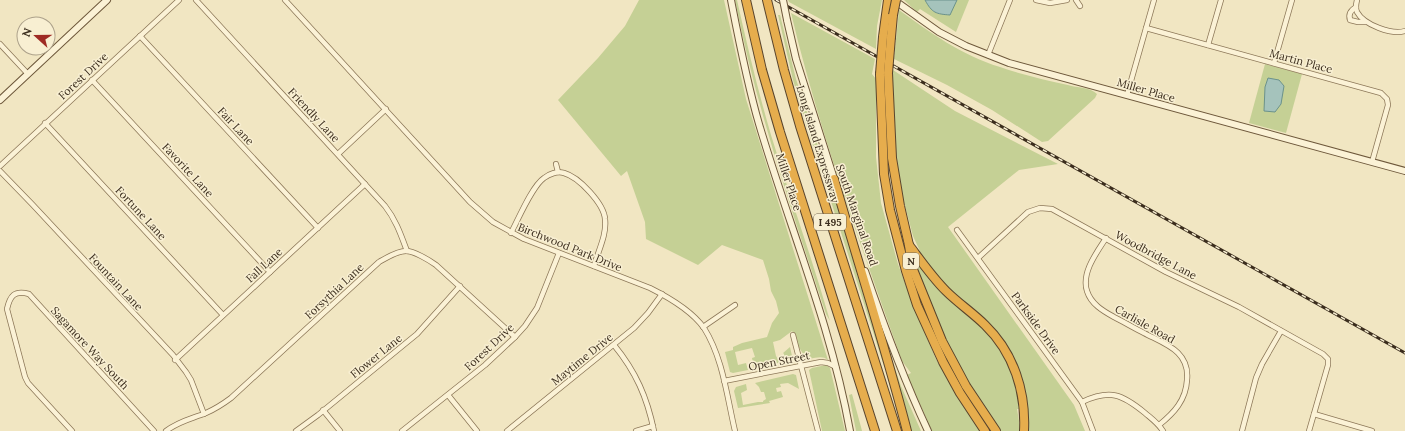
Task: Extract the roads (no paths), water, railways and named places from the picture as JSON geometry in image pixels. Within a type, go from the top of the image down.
[{"type":"highway","name":"I 495","points":[[746,0],[762,70],[780,132],[875,431]]},
{"type":"highway","name":"Long Island Expressway","points":[[767,0],[800,126],[897,431]]},
{"type":"highway","name":"N","points":[[888,0],[889,14],[884,73],[884,174],[890,210],[906,271],[917,304],[943,362],[960,393],[985,431]]},
{"type":"highway","name":"N","points":[[889,14],[895,0]]},
{"type":"highway","name":"N","points":[[884,73],[892,158],[912,267],[942,342],[966,386],[996,431]]},
{"type":"highway","points":[[834,178],[888,358],[907,431]]},
{"type":"highway","points":[[909,245],[947,292],[986,326],[1005,350],[1014,367],[1021,389],[1024,431]]},
{"type":"highway","points":[[855,369],[870,431]]},
{"type":"main road","points":[[0,100],[27,73],[107,0]]},
{"type":"main road","name":"Miller Place","points":[[730,0],[759,124],[812,282],[836,367],[850,431]]},
{"type":"main road","name":"South Marginal Road","points":[[783,0],[796,59],[834,178],[887,335],[907,385],[928,431]]},
{"type":"main road","name":"Miller Place","points":[[895,0],[939,32],[966,46],[1009,63],[1405,171]]},
{"type":"street","name":"Forest Drive","points":[[0,166],[179,0]]},
{"type":"street","name":"Friendly Lane","points":[[196,0],[392,214],[407,251]]},
{"type":"street","name":"Birchwood Park Drive","points":[[285,0],[470,202],[493,222],[524,240],[594,266],[662,294],[685,309],[703,328],[718,357],[735,431]]},
{"type":"street","points":[[988,55],[1010,0]]},
{"type":"street","points":[[1036,0],[1050,3],[1067,0]]},
{"type":"street","points":[[1076,0],[1080,6]]},
{"type":"street","points":[[1127,95],[1154,0]]},
{"type":"street","points":[[1208,45],[1221,0]]},
{"type":"street","points":[[1274,63],[1292,0]]},
{"type":"street","points":[[1357,0],[1356,7],[1358,13],[1366,22]]},
{"type":"street","points":[[1356,7],[1349,13],[1350,20],[1366,22],[1384,29],[1398,32],[1405,31]]},
{"type":"street","name":"Martin Place","points":[[1146,28],[1376,91],[1387,99],[1388,105],[1372,162]]},
{"type":"street","name":"Fair Lane","points":[[140,36],[318,228]]},
{"type":"street","points":[[0,44],[27,73]]},
{"type":"street","name":"Favorite Lane","points":[[92,80],[270,272]]},
{"type":"street","points":[[338,154],[386,109]]},
{"type":"street","name":"Fortune Lane","points":[[45,123],[223,315]]},
{"type":"street","points":[[556,164],[558,172]]},
{"type":"street","name":"Fountain Lane","points":[[0,171],[186,372],[198,394],[204,414]]},
{"type":"street","points":[[511,233],[536,187],[543,179],[558,172],[564,173],[575,179],[595,198],[604,213],[606,229],[594,266]]},
{"type":"street","name":"Fall Lane","points":[[175,360],[365,184]]},
{"type":"street","name":"Woodbridge Lane","points":[[978,258],[1028,212],[1040,208],[1052,209],[1166,272],[1239,307],[1323,354],[1328,359],[1328,365],[1314,414]]},
{"type":"street","name":"Parkside Drive","points":[[957,230],[1082,402],[1093,431]]},
{"type":"street","name":"Carlisle Road","points":[[1106,238],[1093,260],[1086,276],[1087,290],[1091,300],[1098,308],[1174,348],[1185,362],[1188,378],[1186,389],[1180,404],[1171,415],[1159,425]]},
{"type":"street","points":[[407,251],[430,260],[515,337]]},
{"type":"street","name":"Forsythia Lane","points":[[166,431],[180,422],[218,408],[231,398],[379,262],[388,257],[407,251]]},
{"type":"street","name":"Forest Drive","points":[[402,431],[485,365],[515,337],[537,308],[559,253]]},
{"type":"street","name":"Flower Lane","points":[[296,431],[318,415],[416,334],[460,286]]},
{"type":"street","name":"Sagamore Way South","points":[[72,431],[33,389],[25,377],[7,309],[9,300],[17,293],[21,292],[29,294],[154,431]]},
{"type":"street","name":"Maytime Drive","points":[[507,431],[634,328],[648,313],[662,294]]},
{"type":"street","points":[[703,328],[735,306]]},
{"type":"street","points":[[1242,431],[1256,378],[1262,364],[1281,331]]},
{"type":"street","points":[[793,335],[818,431]]},
{"type":"street","points":[[614,345],[639,381],[654,429],[636,431]]},
{"type":"street","name":"Open Street","points":[[724,381],[822,362],[836,367]]},
{"type":"street","points":[[448,394],[477,431]]},
{"type":"street","points":[[1082,402],[1098,395],[1117,396],[1131,402],[1159,425],[1162,431]]},
{"type":"street","points":[[323,410],[340,431]]},
{"type":"street","points":[[1309,431],[1314,414],[1372,431]]},
{"type":"water","points":[[925,0],[957,0],[950,15],[935,12],[930,8]]},
{"type":"water","points":[[1268,78],[1279,80],[1284,86],[1281,104],[1275,112],[1264,111],[1265,87]]},
{"type":"railway","points":[[776,0],[1405,353]]}]
